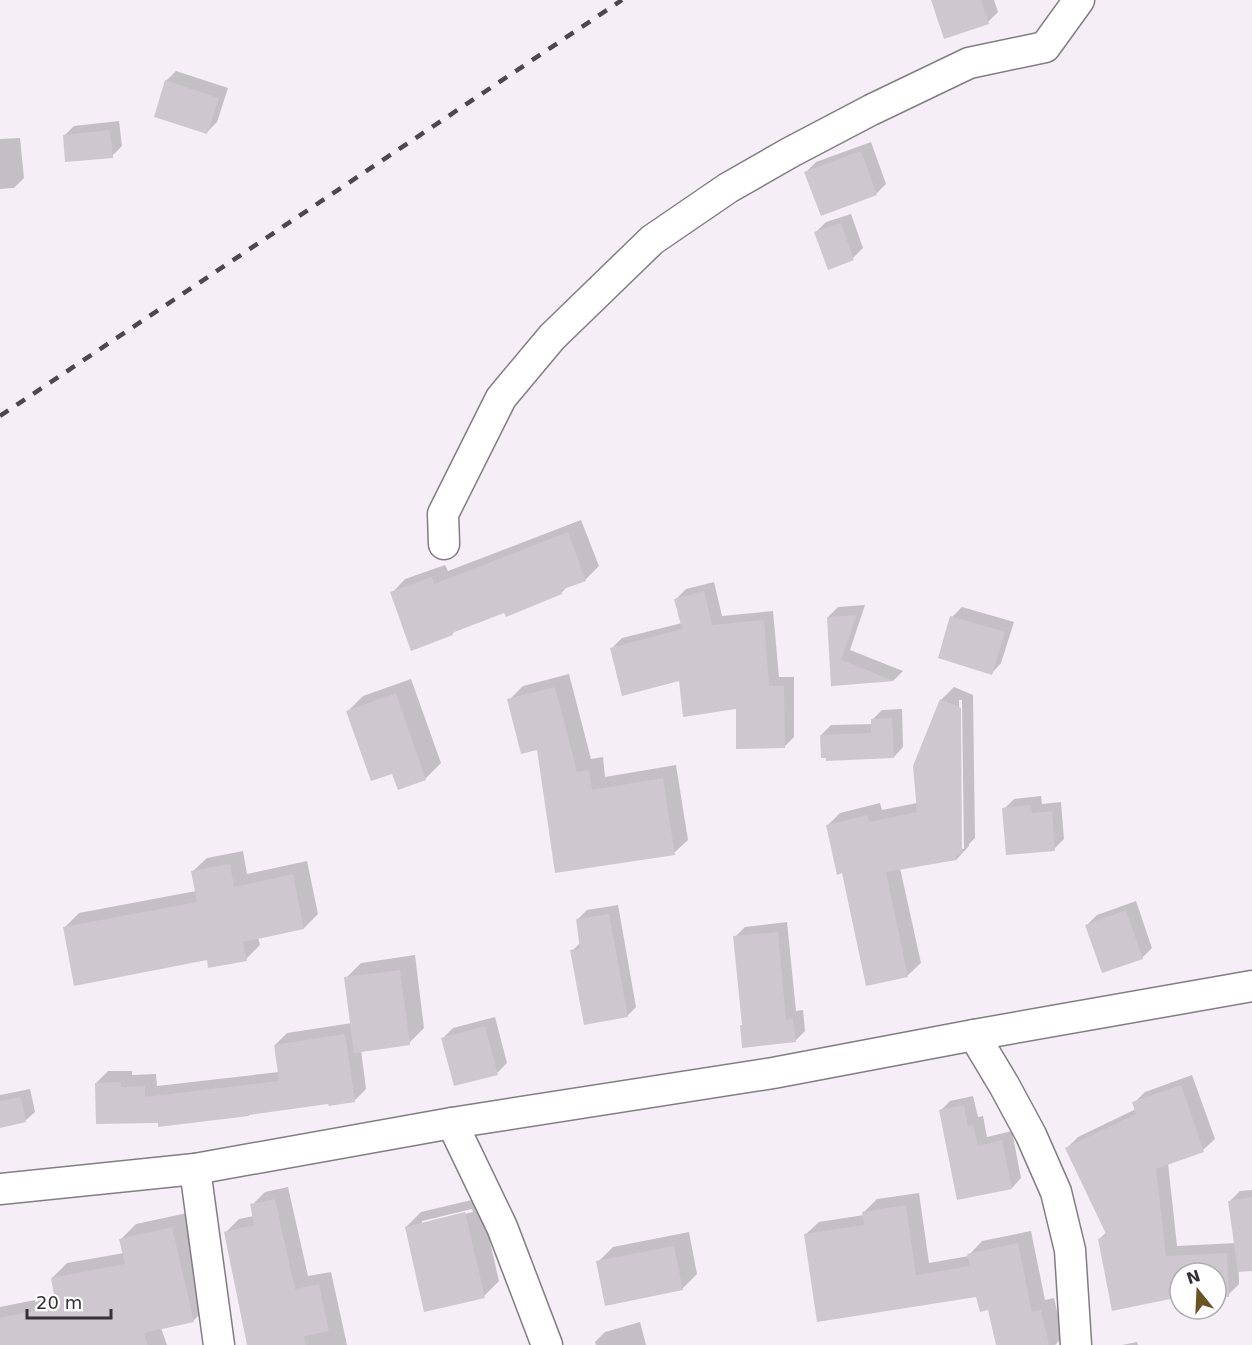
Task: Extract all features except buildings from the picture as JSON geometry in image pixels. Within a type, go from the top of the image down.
[{"type":"street","points":[[444,543],[443,514],[501,398],[552,337],[652,240],[728,188],[791,152],[890,101],[969,63],[1045,47],[1079,0]]},
{"type":"street","points":[[0,1188],[195,1169],[452,1123],[773,1073],[1252,986]]},
{"type":"street","points":[[974,1035],[1004,1085],[1056,1192],[1070,1250],[1076,1345]]},
{"type":"street","points":[[452,1123],[502,1227],[547,1345]]},
{"type":"street","points":[[195,1169],[219,1345]]},
{"type":"railway","points":[[0,416],[622,0]]}]
